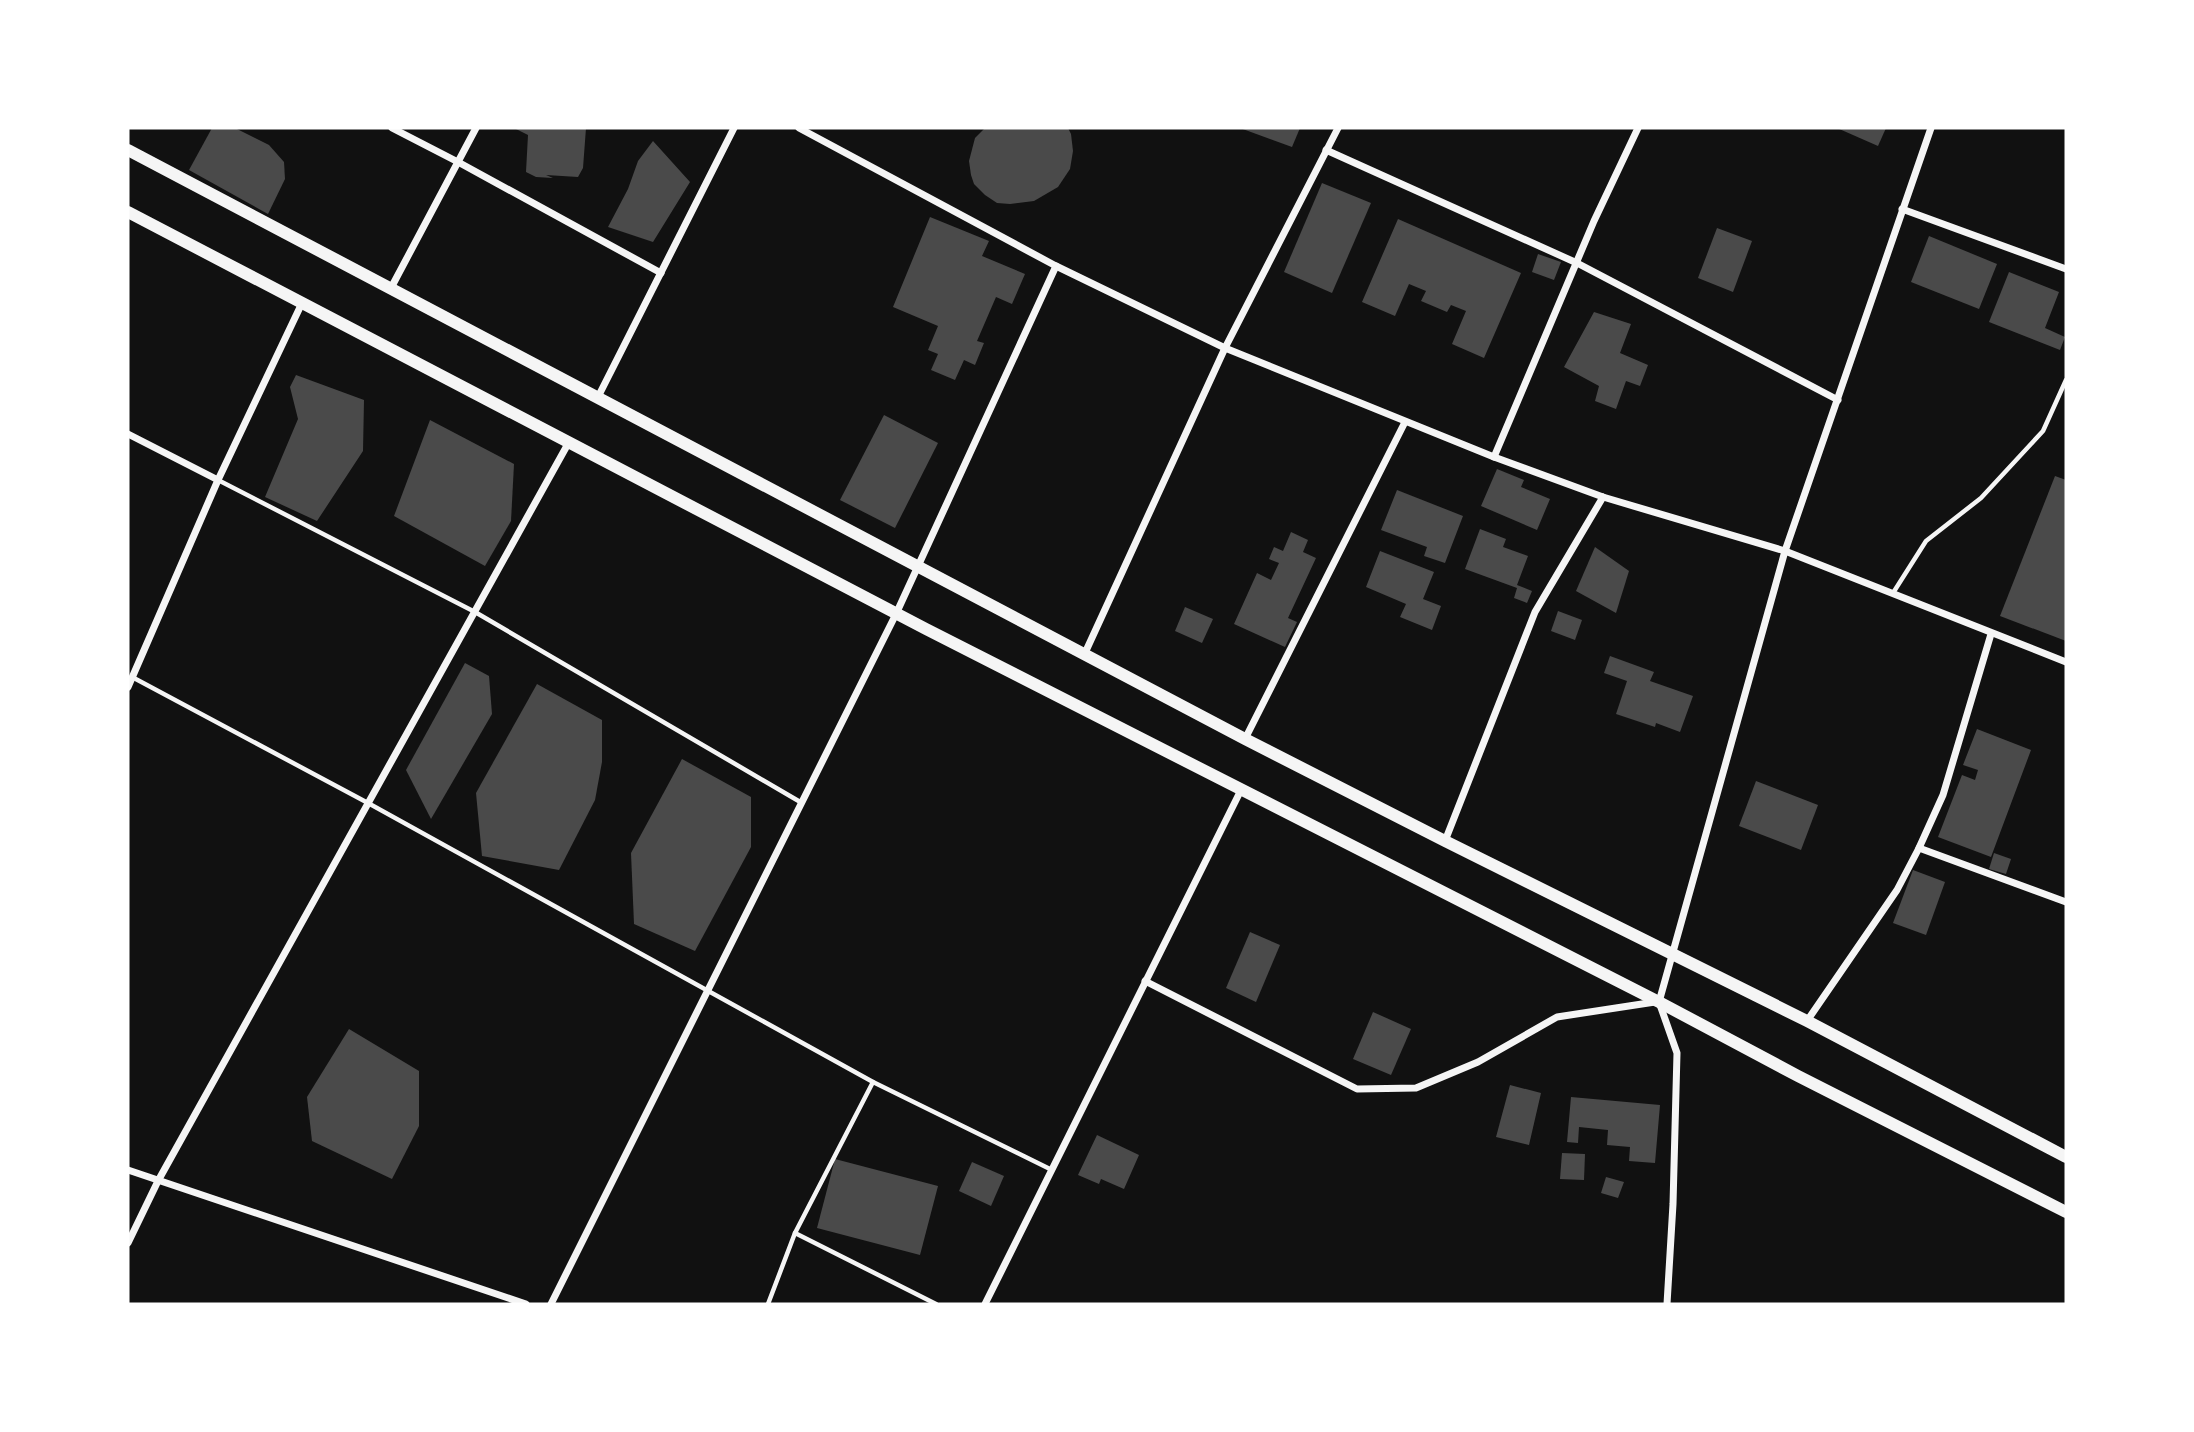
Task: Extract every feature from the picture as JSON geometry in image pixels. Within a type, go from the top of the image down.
[{"type":"main road","points":[[128,150],[1245,738],[1807,1021],[2066,1157]]},
{"type":"main road","points":[[128,212],[896,614],[2066,1212]]},
{"type":"street","points":[[391,128],[661,273]]},
{"type":"street","points":[[391,288],[476,128]]},
{"type":"street","points":[[598,397],[734,128]]},
{"type":"street","points":[[799,128],[1056,266],[1224,348],[1405,422],[1603,498],[1785,551],[2066,662]]},
{"type":"street","points":[[1085,653],[1224,348],[1338,128]]},
{"type":"street","points":[[1494,457],[1638,128]]},
{"type":"street","points":[[1667,1304],[1677,1054],[1659,1002],[1785,551],[1931,128]]},
{"type":"street","points":[[1326,150],[1577,263],[1838,400]]},
{"type":"street","points":[[1902,209],[2066,269]]},
{"type":"street","points":[[551,1304],[896,614],[1056,266]]},
{"type":"street","points":[[128,687],[218,480],[302,303]]},
{"type":"street","points":[[1245,738],[1405,422]]},
{"type":"street","points":[[128,434],[218,480]]},
{"type":"street","points":[[128,1244],[158,1181],[569,442]]},
{"type":"street","points":[[1445,841],[1535,612],[1603,498]]},
{"type":"street","points":[[1807,1021],[1897,890],[1919,848],[1943,795],[1991,634]]},
{"type":"street","points":[[985,1304],[1241,790]]},
{"type":"street","points":[[1919,848],[2066,902]]},
{"type":"street","points":[[1145,981],[1357,1089],[1416,1088],[1478,1062],[1557,1017],[1659,1002]]},
{"type":"street","points":[[128,1170],[526,1304]]},
{"type":"lane","points":[[1892,594],[1926,541],[1981,498],[2043,431],[2066,380]]},
{"type":"lane","points":[[218,480],[475,612],[802,803]]},
{"type":"lane","points":[[132,677],[368,803],[873,1082],[1052,1170]]},
{"type":"lane","points":[[768,1304],[795,1233],[873,1082]]},
{"type":"lane","points":[[795,1233],[936,1304]]},
{"type":"building","points":[[212,128],[235,128],[269,145],[284,162],[285,179],[268,214],[189,170]]},
{"type":"building","points":[[514,128],[586,128],[583,168],[578,177],[536,177],[526,172],[528,135]]},
{"type":"building","points":[[985,128],[1068,128],[1073,151],[1070,169],[1058,187],[1034,201],[997,203],[974,184],[971,175],[969,161],[975,138]]},
{"type":"building","points":[[1240,128],[1300,128],[1292,147]]},
{"type":"building","points":[[1837,128],[1886,128],[1878,146]]},
{"type":"building","points":[[653,141],[690,182],[653,242],[608,227],[628,189],[638,161]]},
{"type":"building","points":[[1322,183],[1371,203],[1332,293],[1284,272]]},
{"type":"building","points":[[930,217],[989,241],[982,256],[1025,274],[1012,304],[996,297],[977,341],[984,343],[975,365],[964,360],[955,380],[931,370],[938,354],[928,350],[938,326],[893,307]]},
{"type":"building","points":[[1398,219],[1521,273],[1484,358],[1452,344],[1466,311],[1451,305],[1447,312],[1421,301],[1426,291],[1409,284],[1395,316],[1362,302]]},
{"type":"building","points":[[1717,228],[1752,241],[1733,292],[1698,278]]},
{"type":"building","points":[[1929,236],[1997,264],[1979,309],[1911,282]]},
{"type":"building","points":[[1538,254],[1561,262],[1554,280],[1532,272]]},
{"type":"building","points":[[2009,272],[2059,292],[2045,328],[2065,337],[2060,350],[1989,322]]},
{"type":"building","points":[[1594,312],[1631,324],[1620,353],[1648,365],[1640,386],[1626,381],[1616,409],[1595,401],[1599,386],[1564,367]]},
{"type":"building","points":[[296,375],[364,400],[363,451],[317,521],[265,497],[298,419],[290,387]]},
{"type":"building","points":[[884,415],[938,443],[895,528],[840,500]]},
{"type":"building","points":[[430,420],[514,464],[511,521],[485,566],[394,516]]},
{"type":"building","points":[[1497,469],[1524,480],[1521,487],[1550,499],[1537,530],[1481,506]]},
{"type":"building","points":[[2055,476],[2066,480],[2066,641],[2000,616]]},
{"type":"building","points":[[1397,490],[1463,516],[1445,563],[1424,556],[1427,547],[1381,530]]},
{"type":"building","points":[[1480,529],[1506,539],[1503,547],[1528,556],[1517,585],[1532,591],[1527,603],[1514,598],[1517,588],[1465,569]]},
{"type":"building","points":[[1291,532],[1308,540],[1303,552],[1316,558],[1288,618],[1297,622],[1285,647],[1234,624],[1257,573],[1271,580],[1279,563],[1269,559],[1274,547],[1283,551]]},
{"type":"building","points":[[1595,547],[1629,571],[1616,613],[1576,591]]},
{"type":"building","points":[[1380,551],[1434,572],[1423,599],[1441,606],[1432,630],[1400,617],[1406,604],[1366,587]]},
{"type":"building","points":[[1185,607],[1213,619],[1202,643],[1175,631]]},
{"type":"building","points":[[1558,611],[1582,620],[1575,640],[1551,631]]},
{"type":"building","points":[[1610,656],[1654,672],[1650,681],[1693,696],[1680,732],[1656,723],[1655,727],[1616,714],[1627,681],[1604,673]]},
{"type":"building","points":[[465,663],[489,676],[492,714],[431,819],[406,770]]},
{"type":"building","points":[[537,684],[602,720],[602,762],[595,800],[559,870],[482,856],[476,793]]},
{"type":"building","points":[[1977,729],[2031,750],[1991,857],[1938,837],[1962,775],[1975,780],[1978,770],[1963,765]]},
{"type":"building","points":[[682,759],[751,797],[751,847],[695,951],[634,924],[631,853]]},
{"type":"building","points":[[1756,781],[1818,805],[1801,850],[1739,826]]},
{"type":"building","points":[[1994,853],[2011,859],[2006,874],[1989,869]]},
{"type":"building","points":[[1913,870],[1945,882],[1926,935],[1893,923]]},
{"type":"building","points":[[1250,932],[1280,945],[1256,1002],[1226,988]]},
{"type":"building","points":[[1373,1012],[1411,1029],[1391,1075],[1353,1059]]},
{"type":"building","points":[[349,1029],[419,1071],[419,1126],[392,1179],[312,1141],[307,1097]]},
{"type":"building","points":[[1510,1085],[1541,1093],[1529,1145],[1496,1137]]},
{"type":"building","points":[[1571,1097],[1660,1105],[1655,1163],[1629,1161],[1630,1147],[1607,1145],[1608,1130],[1579,1127],[1578,1143],[1567,1142]]},
{"type":"building","points":[[1097,1135],[1139,1155],[1124,1189],[1101,1179],[1099,1184],[1078,1175]]},
{"type":"building","points":[[1562,1153],[1585,1154],[1584,1180],[1560,1179]]},
{"type":"building","points":[[835,1159],[938,1186],[920,1255],[817,1228]]},
{"type":"building","points":[[972,1162],[1004,1176],[991,1206],[959,1191]]},
{"type":"building","points":[[1606,1177],[1624,1182],[1618,1198],[1601,1193]]}]
